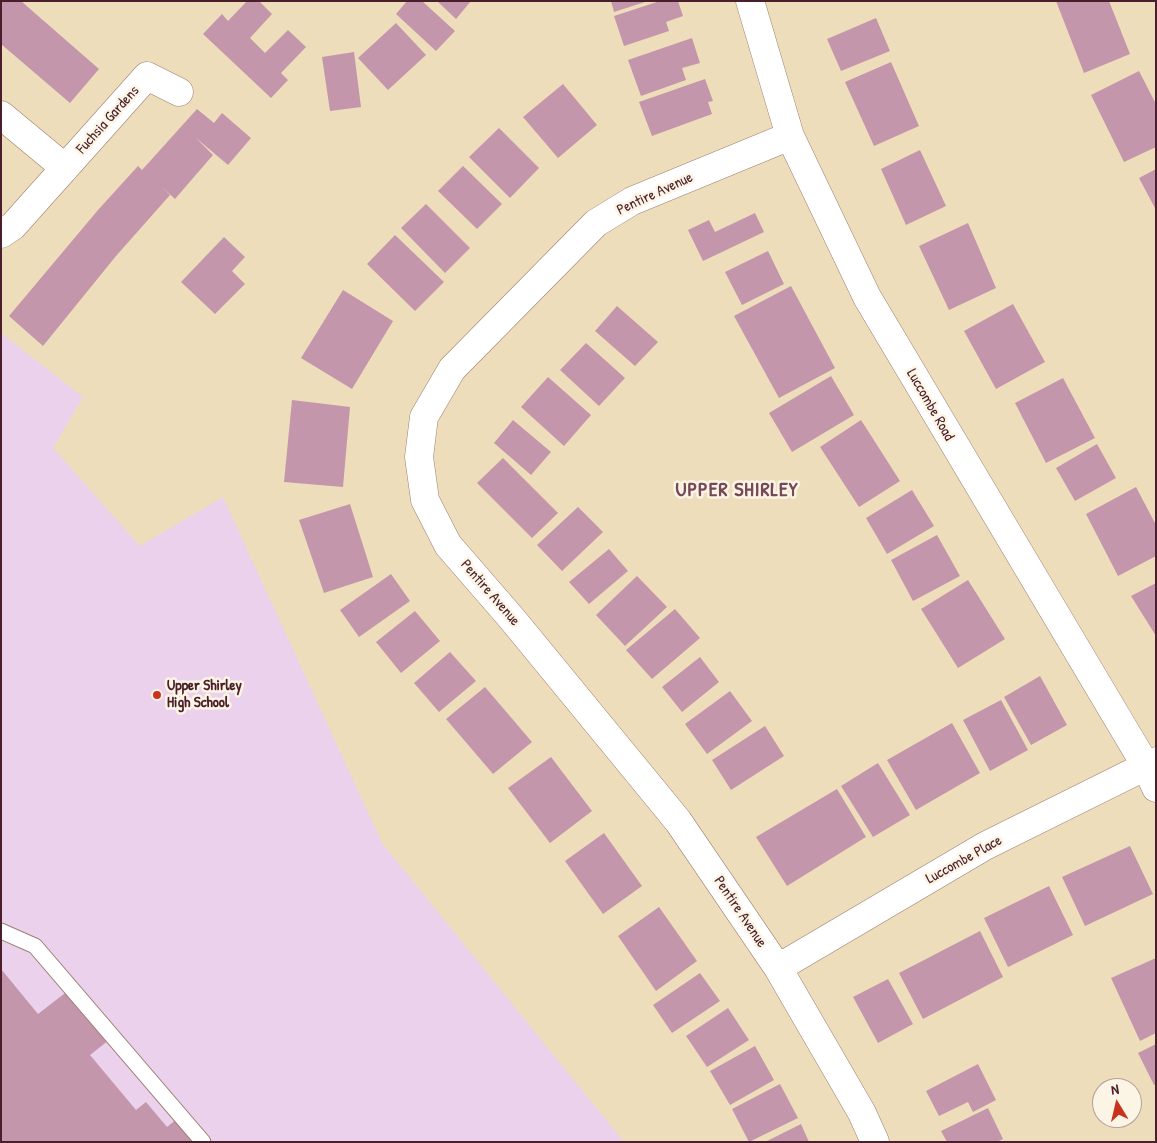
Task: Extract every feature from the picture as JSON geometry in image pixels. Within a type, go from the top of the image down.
[{"type":"street","name":"Luccombe Road","points":[[750,1],[790,136],[867,297],[1152,772]]},
{"type":"street","name":"Fuchsia Gardens","points":[[1,234],[13,226],[147,76],[179,92]]},
{"type":"street","name":"Fuchsia Gardens","points":[[1,115],[65,168]]},
{"type":"street","name":"Pentire Avenue","points":[[790,136],[632,201],[596,223],[452,369],[424,417],[419,457],[425,500],[448,545],[513,620],[678,821],[778,968],[862,1113],[875,1142]]},
{"type":"street","name":"Luccombe Place","points":[[778,968],[985,846],[1152,772]]},
{"type":"lane","points":[[1,931],[36,946],[203,1142]]},
{"type":"shaded area","name":"Upper Shirley High School","points":[[1,333],[83,397],[53,448],[140,546],[223,497],[382,843],[624,1142],[1,1142]]},
{"type":"building","points":[[1,1],[21,1],[99,69],[70,103],[1,44]]},
{"type":"building","points":[[247,1],[259,1],[272,14],[250,38],[265,53],[288,30],[306,47],[281,73],[288,80],[271,98],[203,34],[222,14],[228,21]]},
{"type":"building","points":[[407,1],[422,1],[455,31],[436,51],[396,14]]},
{"type":"building","points":[[437,1],[471,1],[456,19]]},
{"type":"building","points":[[611,1],[645,1],[645,2],[614,12]]},
{"type":"building","points":[[660,1],[678,1],[683,16],[666,22],[669,31],[624,46],[614,16]]},
{"type":"building","points":[[1056,1],[1109,1],[1130,54],[1084,73]]},
{"type":"building","points":[[876,18],[890,51],[841,71],[827,39]]},
{"type":"building","points":[[396,23],[426,55],[388,90],[358,58]]},
{"type":"building","points":[[692,38],[700,63],[682,68],[686,80],[641,96],[628,60]]},
{"type":"building","points":[[354,52],[361,107],[330,111],[322,57]]},
{"type":"building","points":[[891,62],[919,126],[874,146],[845,82]]},
{"type":"building","points":[[1139,71],[1156,104],[1156,147],[1124,162],[1091,95]]},
{"type":"building","points":[[705,79],[713,101],[708,102],[712,114],[652,136],[639,102]]},
{"type":"building","points":[[563,84],[597,125],[558,158],[523,117]]},
{"type":"building","points":[[197,109],[214,123],[222,113],[251,138],[228,165],[196,138],[213,155],[175,199],[162,187],[170,195],[116,256],[43,346],[9,316],[98,210],[138,166],[142,170]]},
{"type":"building","points":[[499,128],[539,168],[510,198],[469,157]]},
{"type":"building","points":[[920,150],[946,206],[906,225],[881,169]]},
{"type":"building","points":[[463,166],[502,204],[477,229],[438,191]]},
{"type":"building","points":[[1156,169],[1156,210],[1139,178]]},
{"type":"building","points":[[426,204],[470,248],[445,273],[401,228]]},
{"type":"building","points":[[755,213],[764,232],[703,261],[688,230],[709,220],[715,232]]},
{"type":"building","points":[[968,223],[996,288],[949,310],[919,246]]},
{"type":"building","points":[[395,235],[444,282],[415,311],[367,264]]},
{"type":"building","points":[[224,237],[245,257],[232,271],[245,284],[215,314],[181,282]]},
{"type":"building","points":[[768,251],[784,284],[742,305],[725,272]]},
{"type":"building","points":[[791,286],[835,368],[779,398],[734,316]]},
{"type":"building","points":[[343,290],[393,321],[352,389],[301,358]]},
{"type":"building","points":[[1013,304],[1045,362],[996,389],[964,331]]},
{"type":"building","points":[[617,306],[658,342],[635,366],[595,331]]},
{"type":"building","points":[[586,343],[625,378],[599,406],[560,370]]},
{"type":"building","points":[[831,376],[854,415],[792,452],[769,413]]},
{"type":"building","points":[[548,377],[591,415],[564,446],[521,407]]},
{"type":"building","points":[[1063,378],[1095,438],[1046,463],[1015,403]]},
{"type":"building","points":[[292,400],[350,407],[343,487],[284,482]]},
{"type":"building","points":[[513,420],[551,452],[531,475],[494,443]]},
{"type":"building","points":[[861,420],[900,481],[859,507],[820,447]]},
{"type":"building","points":[[1097,444],[1116,478],[1075,501],[1056,468]]},
{"type":"building","points":[[503,458],[558,513],[532,538],[477,483]]},
{"type":"building","points":[[1136,487],[1156,525],[1156,556],[1118,576],[1086,514]]},
{"type":"building","points":[[912,490],[934,526],[887,554],[866,518]]},
{"type":"building","points":[[350,504],[373,577],[324,593],[299,520]]},
{"type":"building","points":[[578,507],[603,532],[562,571],[537,545]]},
{"type":"building","points":[[937,535],[960,576],[913,601],[891,560]]},
{"type":"building","points":[[609,549],[628,571],[589,604],[569,582]]},
{"type":"building","points":[[391,574],[410,601],[359,637],[340,610]]},
{"type":"building","points":[[637,576],[667,607],[625,646],[596,615]]},
{"type":"building","points":[[968,580],[1005,639],[958,668],[921,609]]},
{"type":"building","points":[[1156,583],[1156,636],[1131,596]]},
{"type":"building","points":[[675,609],[700,638],[652,679],[626,650]]},
{"type":"building","points":[[415,611],[440,641],[401,673],[376,642]]},
{"type":"building","points":[[450,652],[476,681],[439,712],[414,683]]},
{"type":"building","points":[[700,657],[719,682],[682,712],[662,687]]},
{"type":"building","points":[[1040,676],[1067,725],[1031,745],[1004,697]]},
{"type":"building","points":[[485,687],[532,742],[493,774],[446,719]]},
{"type":"building","points":[[730,691],[752,721],[707,754],[685,724]]},
{"type":"building","points":[[1001,700],[1028,750],[990,771],[963,720]]},
{"type":"building","points":[[952,723],[980,773],[916,810],[887,760]]},
{"type":"building","points":[[765,726],[784,756],[731,790],[712,760]]},
{"type":"building","points":[[551,757],[592,811],[550,843],[508,788]]},
{"type":"building","points":[[878,763],[910,815],[873,837],[841,786]]},
{"type":"building","points":[[837,789],[866,837],[787,886],[756,837]]},
{"type":"building","points":[[604,833],[642,886],[603,914],[565,861]]},
{"type":"building","points":[[1130,846],[1153,894],[1085,926],[1062,877]]},
{"type":"building","points":[[1049,886],[1073,935],[1008,967],[984,918]]},
{"type":"building","points":[[659,907],[697,961],[656,991],[618,936]]},
{"type":"building","points":[[980,931],[1003,977],[923,1019],[899,973]]},
{"type":"building","points":[[1156,958],[1156,1033],[1140,1041],[1111,978]]},
{"type":"building","points":[[1,969],[38,1014],[69,990],[109,1040],[90,1055],[136,1110],[146,1102],[167,1127],[177,1119],[195,1142],[1,1142]]},
{"type":"building","points":[[700,973],[720,1001],[672,1033],[653,1005]]},
{"type":"building","points":[[888,979],[913,1024],[878,1043],[853,997]]},
{"type":"building","points":[[728,1008],[749,1040],[707,1067],[686,1036]]},
{"type":"building","points":[[1156,1044],[1156,1084],[1154,1085],[1138,1053]]},
{"type":"building","points":[[755,1046],[774,1080],[730,1105],[710,1071]]},
{"type":"building","points":[[978,1064],[996,1100],[973,1112],[968,1102],[939,1116],[926,1091]]},
{"type":"building","points":[[780,1084],[798,1118],[749,1142],[732,1109]]},
{"type":"building","points":[[988,1108],[1003,1139],[997,1142],[947,1142],[941,1131]]},
{"type":"building","points":[[801,1124],[809,1142],[765,1142]]},
{"type":"place","name":"Upper Shirley High School","points":[[157,695]]},
{"type":"district","name":"UPPER SHIRLEY","points":[[737,491]]}]
